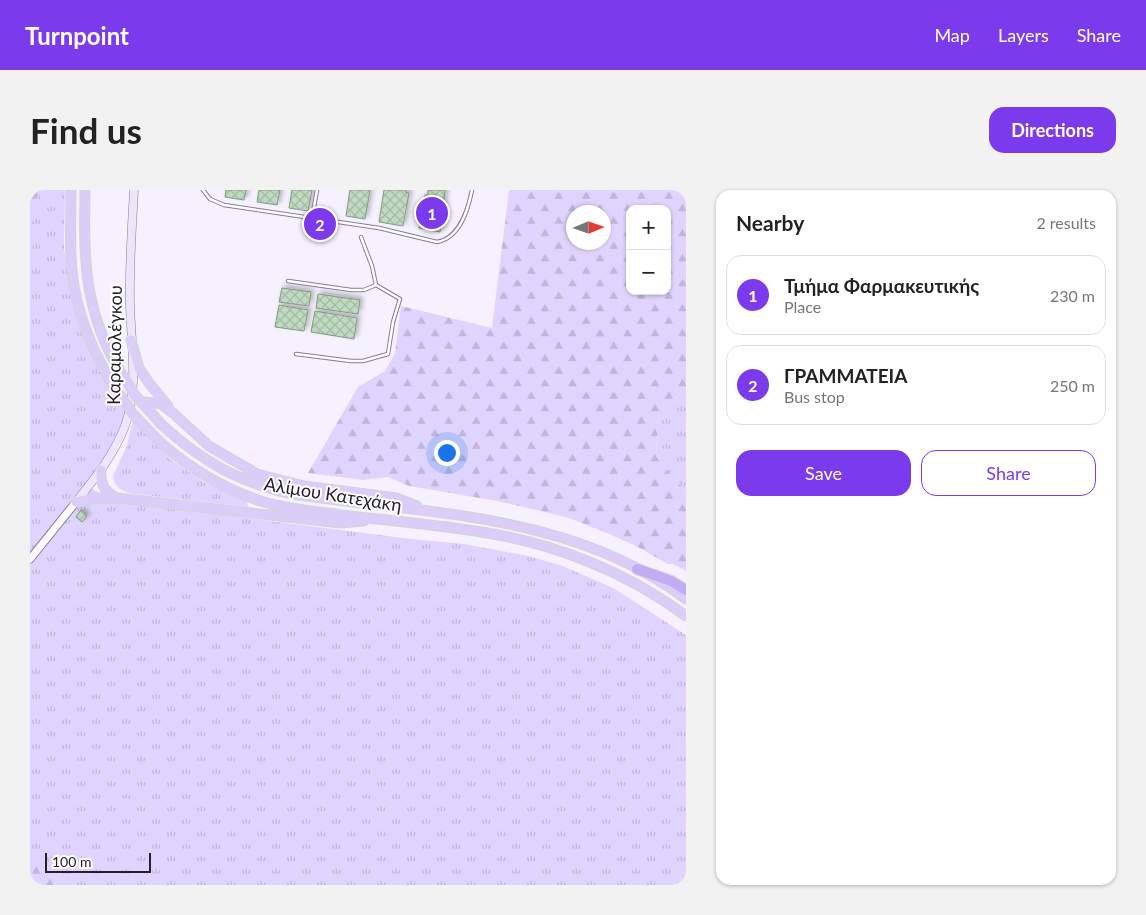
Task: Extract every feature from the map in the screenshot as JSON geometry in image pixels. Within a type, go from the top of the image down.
[{"type":"highway","points":[[637,569],[671,581],[686,590]]},
{"type":"main road","name":"Αλίμου Κατεχάκη","points":[[71,190],[71,257],[77,300],[89,340],[110,380],[133,414],[162,444],[185,463],[209,478],[263,501],[304,510],[483,532],[554,549],[595,564],[631,581],[686,616]]},
{"type":"main road","name":"Αλίμου Κατεχάκη","points":[[85,190],[86,270],[98,323],[114,359],[135,395],[162,425],[204,459],[229,473],[266,488],[314,498],[484,518],[560,536],[599,551],[637,569],[686,599]]},
{"type":"main road","name":"Καραμολέγκου","points":[[76,502],[101,470],[120,438],[129,410],[132,385],[130,303],[134,190]]},
{"type":"main road","points":[[131,340],[139,368],[174,414]]},
{"type":"main road","points":[[129,410],[140,402],[161,404],[209,446],[256,474],[304,486],[396,498],[432,512]]},
{"type":"main road","points":[[101,470],[100,480],[102,486],[107,492],[118,498]]},
{"type":"main road","points":[[76,502],[96,498],[118,498],[340,523],[389,520]]},
{"type":"street","name":"Καραμολέγκου","points":[[30,559],[76,502]]},
{"type":"lane","points":[[203,190],[210,199],[224,205],[379,228],[433,241],[442,241],[451,235],[460,224],[466,213],[472,190]]},
{"type":"lane","points":[[312,218],[317,190]]},
{"type":"lane","points":[[296,354],[351,362],[364,361],[388,354],[393,322],[400,299],[376,285],[372,266],[361,237]]},
{"type":"lane","points":[[288,281],[351,290],[364,290],[376,285]]},
{"type":"green space","points":[[30,190],[65,190],[64,249],[80,320],[127,410],[116,440],[87,486],[113,501],[464,544],[524,555],[560,565],[613,588],[686,635],[686,885],[42,885],[30,861]]},
{"type":"green space","points":[[30,190],[39,190],[34,208],[30,326]]},
{"type":"green space","points":[[509,190],[686,190],[686,389],[659,410],[656,456],[686,492],[686,571],[673,564],[668,564],[636,546],[569,518],[497,501],[409,486],[388,477],[363,480],[308,473],[358,387],[385,371],[395,353],[401,306],[492,328]]},
{"type":"green space","points":[[686,389],[686,492],[656,456],[659,410]]},
{"type":"green space","points":[[133,420],[170,459],[204,482],[247,501],[248,507],[135,494],[118,487],[113,476],[126,448]]},
{"type":"green space","points":[[30,851],[65,885],[30,885]]},
{"type":"building","points":[[226,190],[246,190],[244,200],[225,197]]},
{"type":"building","points":[[259,190],[280,190],[277,205],[257,202]]},
{"type":"building","points":[[292,190],[312,190],[308,211],[289,208]]},
{"type":"building","points":[[350,190],[370,190],[365,219],[346,216]]},
{"type":"building","points":[[384,190],[406,190],[405,192],[409,193],[403,226],[379,222]]},
{"type":"building","points":[[428,190],[445,190],[440,232],[419,228],[425,195],[428,195]]},
{"type":"building","points":[[282,288],[311,292],[309,306],[279,302]]},
{"type":"building","points":[[318,294],[360,300],[358,314],[316,308]]},
{"type":"building","points":[[279,305],[308,310],[304,331],[275,327]]},
{"type":"building","points":[[315,311],[357,318],[354,339],[311,332]]},
{"type":"building","points":[[81,510],[87,516],[82,522],[76,517]]},
{"type":"place","name":"Τμήμα Φαρμακευτικής","points":[[432,213]]},
{"type":"place","name":"ΓΡΑΜΜΑΤΕΙΑ","points":[[320,224]]}]
